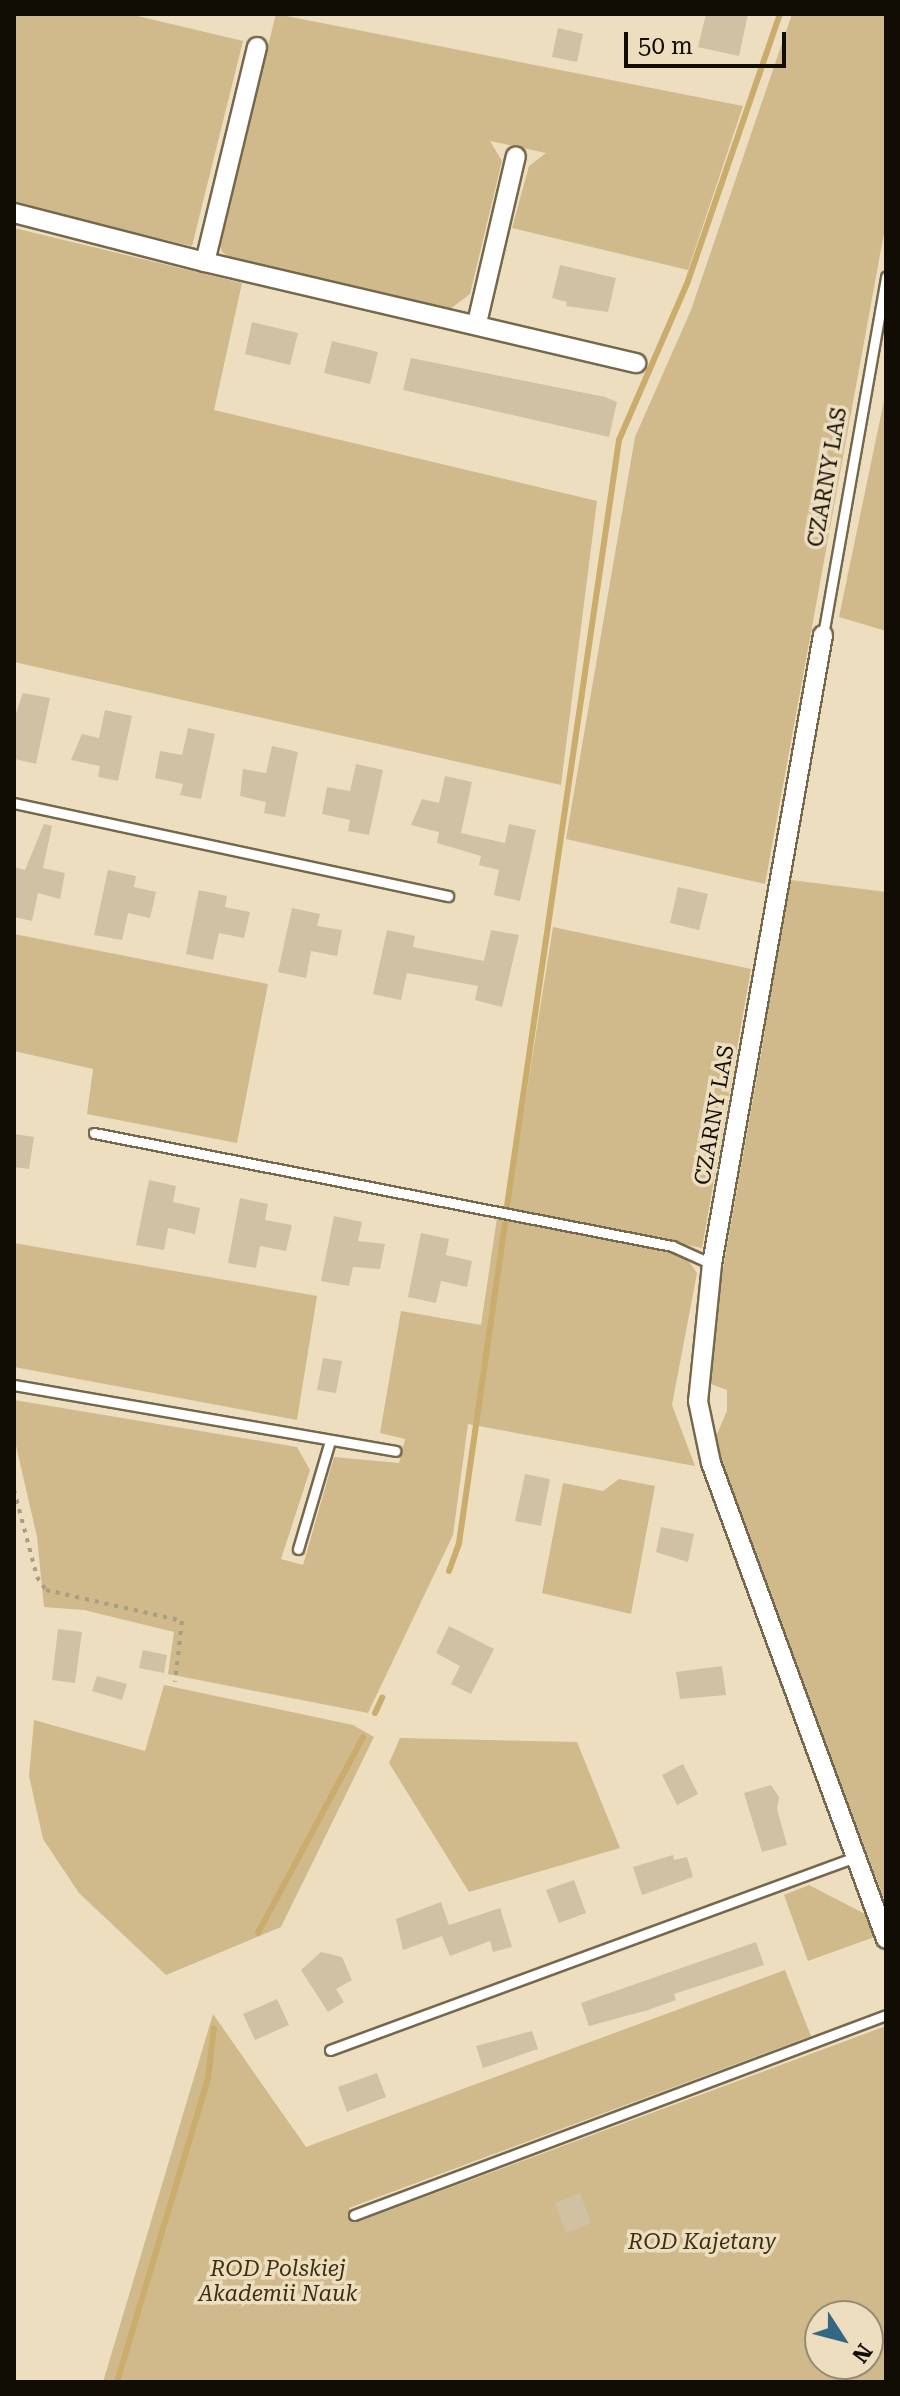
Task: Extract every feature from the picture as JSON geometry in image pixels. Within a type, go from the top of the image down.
[{"type":"street","points":[[205,262],[257,47]]},
{"type":"street","points":[[477,323],[516,156]]},
{"type":"street","points":[[14,213],[205,262],[477,323],[636,363]]},
{"type":"street","name":"CZARNY LAS","points":[[823,635],[712,1264],[698,1380],[702,1429],[886,1939]]},
{"type":"lane","name":"CZARNY LAS","points":[[823,635],[886,277]]},
{"type":"lane","points":[[14,803],[448,896]]},
{"type":"lane","points":[[94,1133],[672,1246],[712,1264]]},
{"type":"lane","points":[[14,1385],[395,1451]]},
{"type":"lane","points":[[298,1549],[330,1441]]},
{"type":"lane","points":[[330,2050],[855,1857]]},
{"type":"lane","points":[[354,2215],[886,2015]]},
{"type":"path","points":[[14,1490],[37,1577],[46,1590],[182,1621],[175,1682]]},
{"type":"green space","points":[[14,14],[129,14],[243,41],[192,246],[14,204]]},
{"type":"green space","points":[[276,14],[743,106],[688,270],[512,228],[529,166],[546,153],[490,141],[502,161],[470,294],[446,312],[234,260],[222,252],[219,241]]},
{"type":"green space","points":[[792,14],[886,14],[886,222],[765,884],[566,839],[635,437],[691,310]]},
{"type":"green space","points":[[14,228],[242,283],[214,410],[597,501],[561,785],[14,662]]},
{"type":"green space","points":[[886,391],[886,631],[839,617]]},
{"type":"green space","points":[[783,879],[886,892],[886,1904],[713,1443],[727,1411],[727,1390],[703,1381],[764,1037]]},
{"type":"green space","points":[[553,927],[751,969],[702,1248],[508,1210]]},
{"type":"green space","points":[[14,934],[268,984],[237,1143],[87,1114],[93,1069],[14,1051]]},
{"type":"green space","points":[[497,1218],[684,1255],[697,1273],[672,1405],[695,1466],[468,1424],[453,1535],[368,1713],[168,1674],[174,1632],[84,1610],[44,1607],[37,1537],[14,1437],[14,1400],[297,1447],[310,1470],[281,1559],[303,1565],[334,1457],[399,1463],[405,1439],[380,1433],[401,1311],[481,1325]]},
{"type":"green space","points":[[14,1243],[317,1296],[297,1420],[14,1367]]},
{"type":"green space","points":[[619,1479],[655,1486],[631,1614],[542,1593],[563,1483],[603,1491]]},
{"type":"green space","points":[[164,1685],[353,1725],[374,1737],[281,1927],[166,1975],[79,1893],[43,1839],[29,1776],[34,1720],[145,1751]]},
{"type":"green space","points":[[400,1738],[577,1742],[620,1848],[469,1892],[389,1763]]},
{"type":"green space","points":[[809,1885],[869,1916],[877,1936],[808,1961],[784,1895]]},
{"type":"green space","points":[[785,1970],[811,2036],[349,2208],[360,2221],[886,2026],[886,2382],[103,2382],[213,2014],[306,2147]]},
{"type":"building","points":[[706,14],[748,14],[739,56],[698,47]]},
{"type":"building","points":[[558,28],[583,34],[577,62],[552,57]]},
{"type":"building","points":[[560,265],[616,278],[608,312],[566,306],[567,302],[552,298]]},
{"type":"building","points":[[252,322],[298,333],[290,365],[245,354]]},
{"type":"building","points":[[332,341],[378,352],[370,384],[324,373]]},
{"type":"building","points":[[411,358],[605,397],[617,402],[609,437],[403,390]]},
{"type":"building","points":[[23,693],[50,698],[36,764],[15,759],[14,719]]},
{"type":"building","points":[[105,710],[132,716],[118,781],[98,777],[100,766],[71,760],[82,734],[99,738]]},
{"type":"building","points":[[188,728],[215,734],[201,799],[180,795],[183,784],[155,778],[160,751],[182,755]]},
{"type":"building","points":[[272,746],[298,752],[285,817],[264,813],[266,802],[240,796],[243,769],[266,773]]},
{"type":"building","points":[[356,764],[383,770],[369,835],[348,831],[350,820],[322,814],[327,787],[350,791]]},
{"type":"building","points":[[445,776],[472,782],[461,833],[505,843],[509,824],[536,830],[520,901],[494,895],[499,870],[479,865],[481,856],[437,843],[439,832],[411,825],[422,799],[439,803]]},
{"type":"building","points":[[44,824],[52,826],[43,868],[65,873],[60,899],[38,893],[32,921],[14,917],[14,867],[25,870]]},
{"type":"building","points":[[108,870],[136,876],[134,887],[156,892],[150,918],[128,913],[122,940],[94,935]]},
{"type":"building","points":[[678,887],[708,894],[699,930],[670,923]]},
{"type":"building","points":[[199,890],[227,896],[225,907],[250,912],[244,938],[219,933],[213,960],[186,954]]},
{"type":"building","points":[[292,908],[320,914],[317,926],[342,930],[337,956],[311,951],[306,978],[278,972]]},
{"type":"building","points":[[387,930],[415,936],[413,947],[484,961],[491,930],[519,935],[502,1007],[475,1000],[478,986],[407,973],[401,1000],[373,994]]},
{"type":"building","points":[[14,1134],[34,1137],[29,1169],[14,1167]]},
{"type":"building","points":[[149,1180],[176,1186],[173,1202],[200,1208],[195,1234],[168,1228],[164,1250],[136,1245]]},
{"type":"building","points":[[240,1198],[268,1204],[265,1220],[292,1225],[286,1251],[260,1246],[256,1268],[228,1263]]},
{"type":"building","points":[[334,1216],[362,1222],[358,1241],[385,1244],[380,1269],[353,1267],[349,1286],[321,1281]]},
{"type":"building","points":[[421,1233],[449,1239],[446,1255],[472,1261],[467,1287],[441,1281],[436,1303],[408,1297]]},
{"type":"building","points":[[323,1358],[342,1361],[336,1393],[317,1390]]},
{"type":"building","points":[[525,1474],[550,1479],[541,1526],[515,1521]]},
{"type":"building","points":[[661,1527],[694,1534],[688,1562],[656,1552]]},
{"type":"building","points":[[449,1626],[494,1649],[471,1694],[451,1684],[460,1666],[436,1653]]},
{"type":"building","points":[[58,1629],[82,1632],[75,1683],[52,1680]]},
{"type":"building","points":[[143,1650],[167,1655],[164,1673],[139,1668]]},
{"type":"building","points":[[722,1666],[726,1695],[680,1699],[676,1672]]},
{"type":"building","points":[[97,1676],[127,1684],[122,1700],[92,1691]]},
{"type":"building","points":[[683,1764],[698,1794],[677,1805],[662,1775]]},
{"type":"building","points":[[771,1785],[779,1797],[777,1809],[787,1845],[762,1852],[744,1793]]},
{"type":"building","points":[[673,1855],[674,1860],[687,1857],[693,1877],[642,1895],[633,1867]]},
{"type":"building","points":[[574,1880],[586,1913],[559,1923],[546,1890]]},
{"type":"building","points":[[441,1902],[449,1925],[500,1908],[512,1947],[493,1952],[490,1941],[450,1956],[442,1936],[403,1950],[396,1919]]},
{"type":"building","points":[[756,1942],[764,1965],[674,1994],[676,2000],[648,2010],[589,2026],[581,2003]]},
{"type":"building","points":[[321,1952],[342,1957],[352,1980],[336,1989],[344,2002],[328,2012],[301,1970]]},
{"type":"building","points":[[277,1999],[289,2025],[255,2040],[243,2014]]},
{"type":"building","points":[[532,2031],[538,2049],[483,2068],[476,2046]]},
{"type":"building","points":[[377,2073],[386,2097],[347,2112],[338,2087]]},
{"type":"building","points":[[580,2193],[591,2223],[566,2233],[555,2203]]},
{"type":"waterway","points":[[507,1206],[619,440],[688,281],[780,14]]},
{"type":"waterway","points":[[449,1571],[459,1543],[505,1223]]},
{"type":"waterway","points":[[375,1713],[382,1698]]},
{"type":"waterway","points":[[258,1933],[363,1737]]},
{"type":"waterway","points":[[117,2382],[208,2078],[214,2028]]},
{"type":"park label","name":"ROD Kajetany","points":[[702,2242]]},
{"type":"park label","name":"ROD Polskiej Akademii Nauk","points":[[278,2280]]}]
